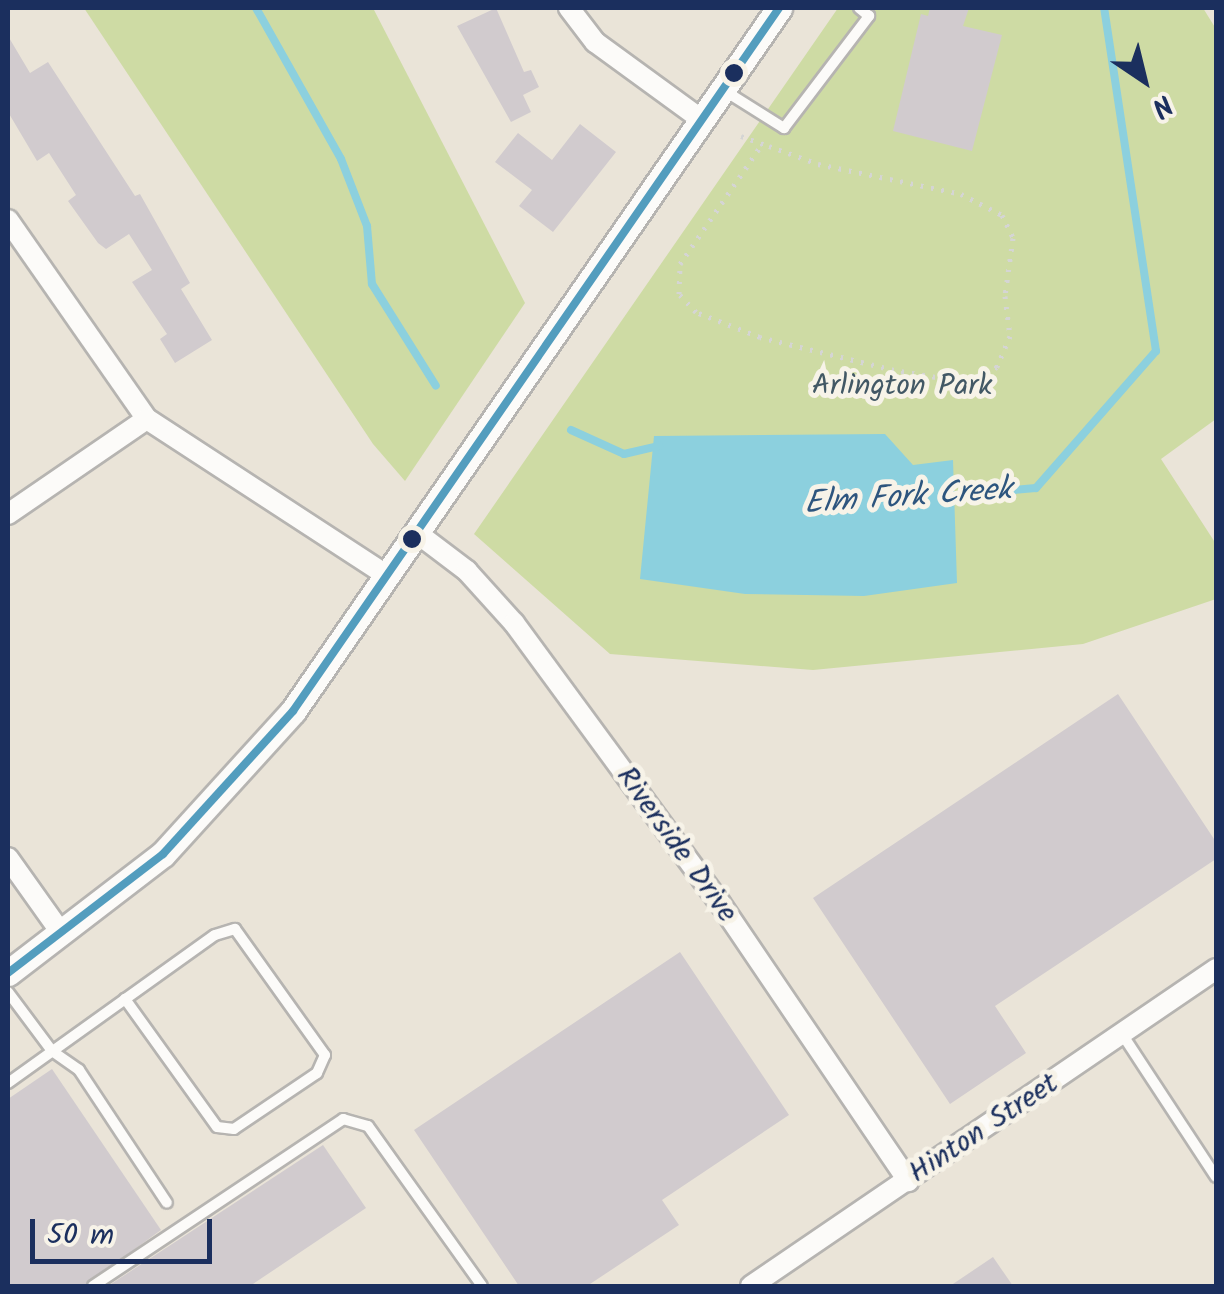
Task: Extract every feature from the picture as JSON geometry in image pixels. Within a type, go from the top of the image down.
[{"type":"street","points":[[569,8],[595,42],[702,120]]},
{"type":"street","points":[[8,973],[62,934],[198,821],[293,710],[779,8]]},
{"type":"street","points":[[8,220],[147,419],[388,576]]},
{"type":"street","points":[[8,514],[147,419]]},
{"type":"street","name":"Riverside Drive","points":[[416,533],[466,571],[514,624],[720,904],[908,1181]]},
{"type":"street","points":[[8,858],[62,934]]},
{"type":"street","name":"Hinton Street","points":[[751,1286],[1216,970]]},
{"type":"lane","points":[[723,90],[784,128],[869,16],[859,8]]},
{"type":"lane","points":[[8,1083],[215,935],[235,929],[325,1055],[317,1073],[251,1118],[234,1129],[217,1127],[126,999]]},
{"type":"lane","points":[[8,992],[52,1051],[79,1070],[167,1203]]},
{"type":"lane","points":[[1122,1034],[1216,1177]]},
{"type":"lane","points":[[93,1286],[343,1119],[368,1126],[482,1286]]},
{"type":"path","points":[[741,136],[763,143],[818,164],[868,169],[961,194],[1002,216],[1013,238],[1006,263],[1010,336],[997,367],[966,382],[894,370],[760,337],[686,303],[677,281],[687,244],[763,143]]},
{"type":"green space","points":[[84,8],[373,8],[525,303],[405,481],[373,444]]},
{"type":"green space","name":"Arlington Park","points":[[838,8],[1203,8],[1216,29],[1216,419],[1161,459],[1216,544],[1216,599],[1083,644],[813,670],[610,654],[474,534]]},
{"type":"water","points":[[885,434],[913,465],[953,460],[957,583],[864,596],[745,594],[640,579],[654,436]]},
{"type":"building","points":[[496,8],[524,72],[531,70],[539,87],[523,95],[531,112],[511,122],[457,26]]},
{"type":"building","points":[[930,8],[969,8],[963,26],[1002,35],[972,151],[893,131],[921,14],[928,16]]},
{"type":"building","points":[[8,36],[30,73],[48,62],[135,196],[140,194],[190,283],[181,289],[212,340],[175,363],[160,339],[167,334],[132,282],[152,270],[129,234],[106,249],[98,243],[68,201],[76,195],[49,153],[37,161],[8,112]]},
{"type":"building","points":[[580,124],[616,152],[553,232],[519,206],[532,190],[495,162],[518,133],[552,160]]},
{"type":"building","points":[[1118,694],[1216,842],[1216,859],[995,1006],[1026,1053],[950,1104],[813,898]]},
{"type":"building","points":[[680,952],[789,1115],[662,1200],[679,1225],[587,1286],[519,1286],[414,1130]]},
{"type":"building","points":[[52,1069],[161,1230],[84,1286],[8,1286],[8,1099]]},
{"type":"building","points":[[323,1145],[366,1208],[250,1286],[108,1286]]},
{"type":"building","points":[[993,1257],[1013,1286],[950,1286]]},
{"type":"waterway","name":"Elm Fork Creek","points":[[256,8],[341,159],[367,226],[372,284],[436,386]]},
{"type":"waterway","name":"Elm Fork Creek","points":[[945,496],[1036,488],[1156,351],[1104,8]]},
{"type":"waterway","name":"Elm Fork Creek","points":[[571,430],[624,454],[659,446]]},
{"type":"transit line","points":[[8,973],[163,854],[293,711],[779,8]]}]
